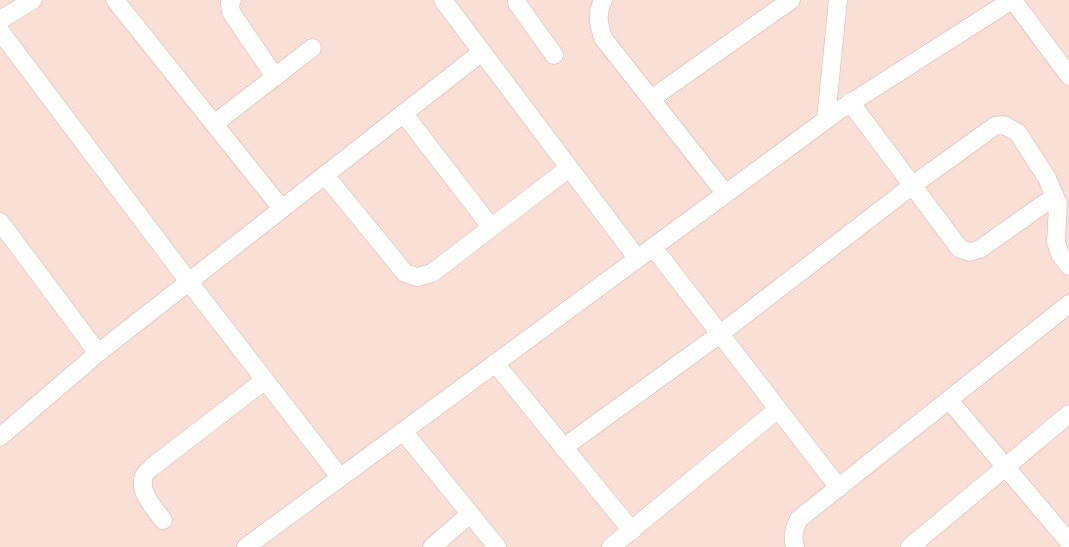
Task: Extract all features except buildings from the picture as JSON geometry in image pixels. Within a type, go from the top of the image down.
[{"type":"street","points":[[0,20],[33,0]]},
{"type":"street","points":[[115,0],[282,209]]},
{"type":"street","points":[[232,0],[230,3],[231,12],[275,77]]},
{"type":"street","points":[[443,0],[637,258]]},
{"type":"street","points":[[517,0],[517,3],[554,55]]},
{"type":"street","points":[[603,0],[598,20],[603,38],[725,194]]},
{"type":"street","points":[[651,99],[791,0]]},
{"type":"street","points":[[826,119],[838,0]]},
{"type":"street","points":[[246,547],[826,119],[1013,0],[1069,76]]},
{"type":"street","points":[[0,31],[189,282],[340,477]]},
{"type":"street","points":[[214,124],[312,48]]},
{"type":"street","points":[[0,437],[98,353],[482,52]]},
{"type":"street","points":[[850,102],[960,249],[970,252],[980,249],[1055,196]]},
{"type":"street","points":[[404,114],[492,227]]},
{"type":"street","points":[[563,448],[720,334],[913,185],[984,132],[995,126],[1004,125],[1018,133],[1048,178],[1058,204],[1056,242],[1060,254],[1069,266]]},
{"type":"street","points":[[325,175],[405,273],[417,277],[432,273],[569,168]]},
{"type":"street","points":[[3,232],[98,353]]},
{"type":"street","points":[[653,247],[839,488]]},
{"type":"street","points":[[795,547],[793,540],[795,528],[800,519],[1069,304]]},
{"type":"street","points":[[494,363],[632,531]]},
{"type":"street","points":[[163,520],[147,497],[143,485],[144,476],[152,467],[265,380]]},
{"type":"street","points":[[949,400],[1006,467],[1064,540]]},
{"type":"street","points":[[615,546],[778,409]]},
{"type":"street","points":[[910,547],[1069,414]]},
{"type":"street","points":[[403,431],[496,547]]},
{"type":"street","points":[[432,547],[470,514]]},
{"type":"shaded area","points":[[0,0],[1069,0],[1069,547],[0,547]]}]
